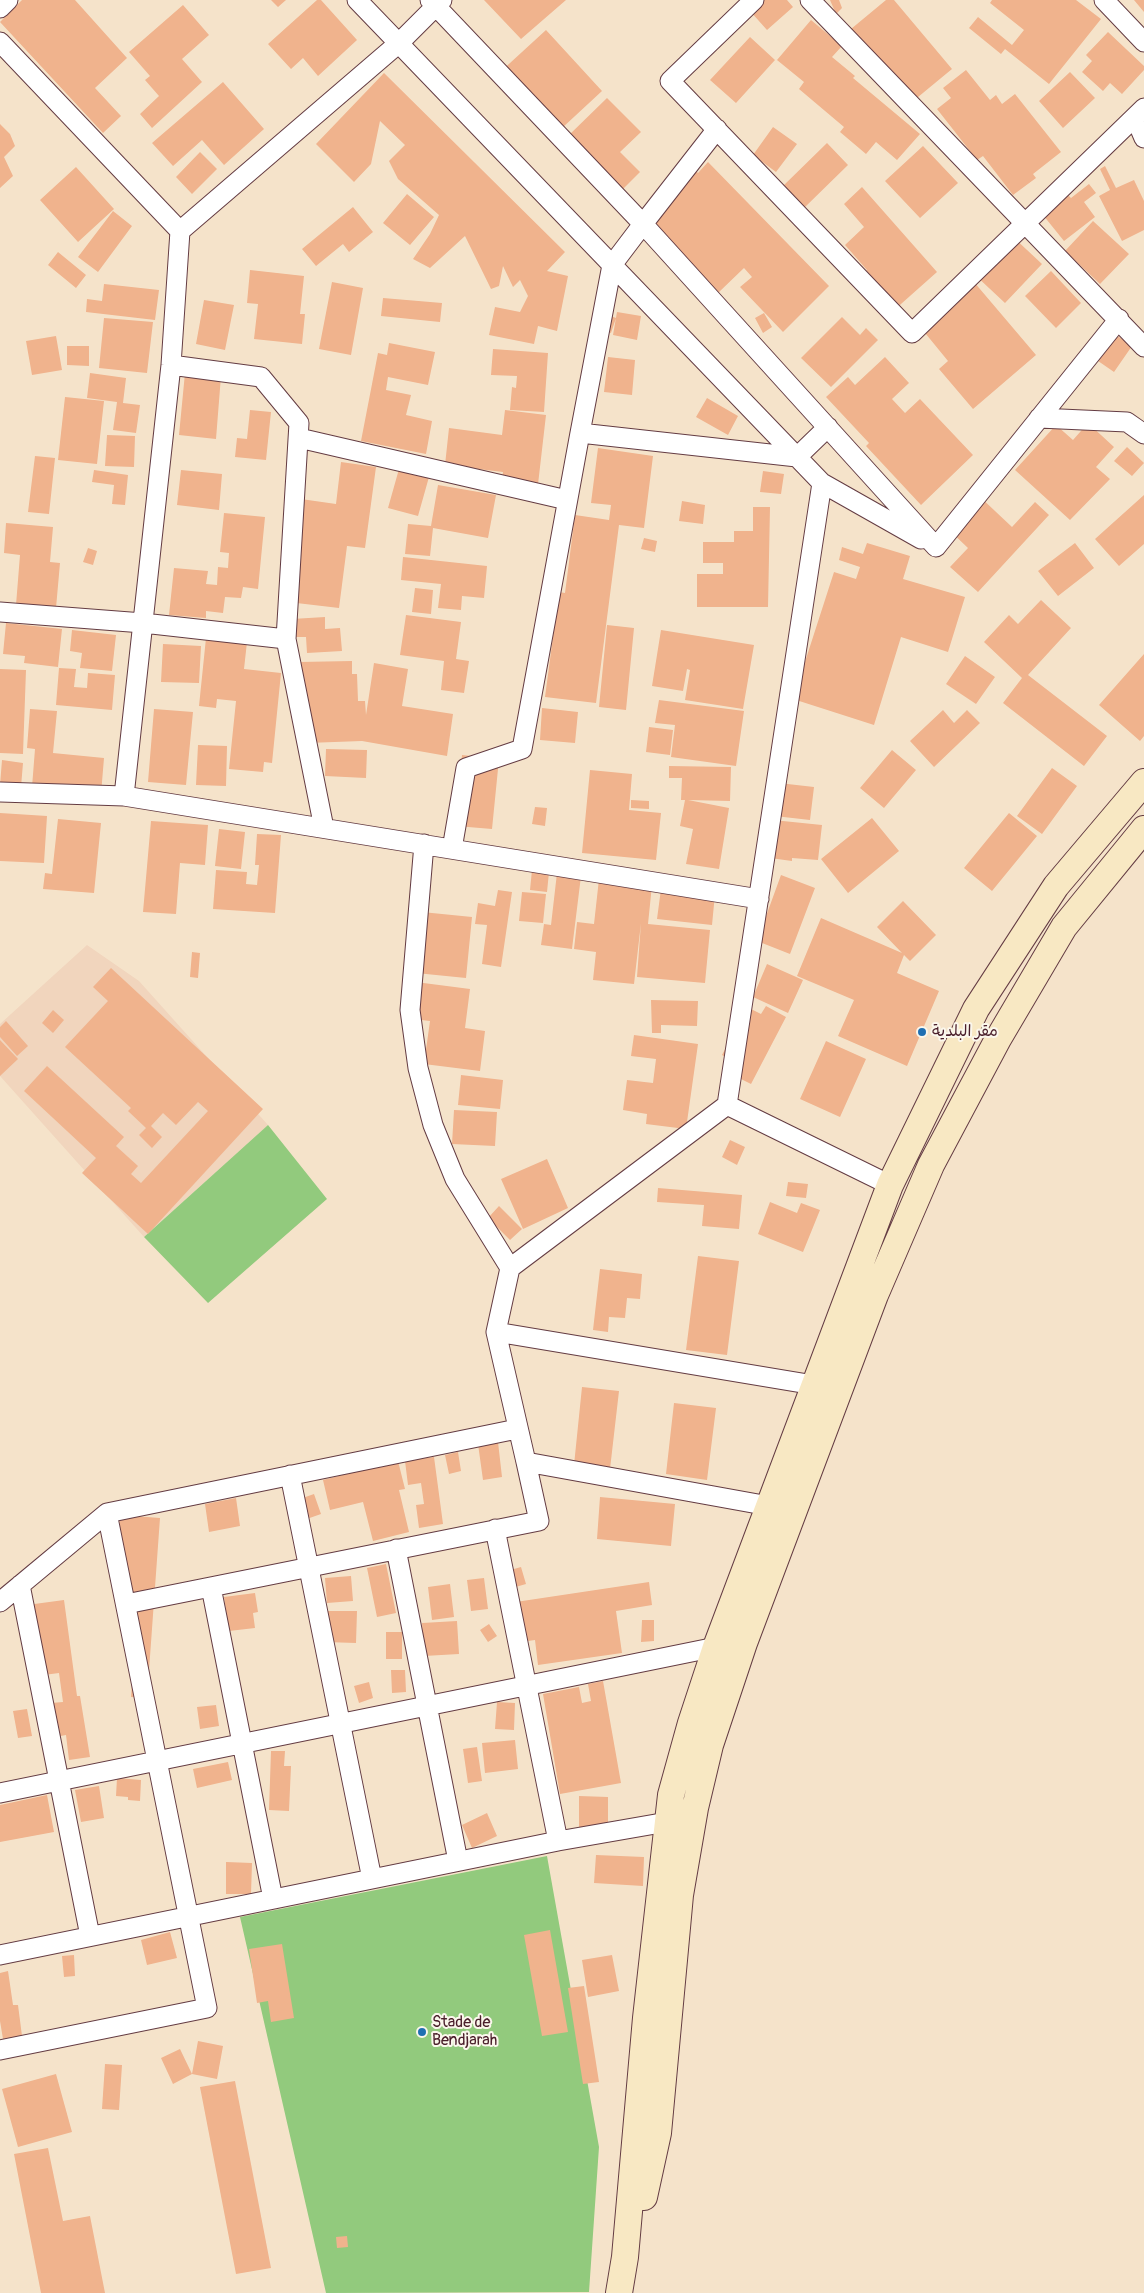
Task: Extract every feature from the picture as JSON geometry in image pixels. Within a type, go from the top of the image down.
[{"type":"main road","points":[[620,2293],[625,2257],[646,2018],[671,1795],[716,1647],[890,1185],[976,1008],[1056,886],[1144,782]]},
{"type":"main road","points":[[625,2257],[648,2180],[658,2133],[680,1895],[695,1808],[710,1745],[744,1643],[875,1295],[931,1165],[998,1039],[1064,927],[1144,830]]},
{"type":"street","points":[[0,8],[8,0]]},
{"type":"street","points":[[357,0],[822,483],[936,547]]},
{"type":"street","points":[[754,0],[670,81],[912,333],[1139,112]]},
{"type":"street","points":[[810,0],[1144,347]]},
{"type":"street","points":[[1104,0],[1144,42]]},
{"type":"street","points":[[124,796],[171,365],[180,232],[399,43],[436,2],[643,224],[936,547]]},
{"type":"street","points":[[0,42],[180,232]]},
{"type":"street","points":[[1139,112],[1144,138]]},
{"type":"street","points":[[452,849],[466,768],[522,749],[612,265],[717,129]]},
{"type":"street","points":[[936,547],[1119,319]]},
{"type":"street","points":[[171,365],[261,377],[299,423],[286,639],[324,828]]},
{"type":"street","points":[[1039,418],[1127,422],[1144,434]]},
{"type":"street","points":[[797,457],[828,427]]},
{"type":"street","points":[[580,433],[797,457]]},
{"type":"street","points":[[299,438],[568,500]]},
{"type":"street","points":[[126,1604],[538,1521],[496,1332],[510,1268],[727,1104],[822,483]]},
{"type":"street","points":[[0,612],[143,623],[286,639]]},
{"type":"street","points":[[0,792],[124,796],[759,900]]},
{"type":"street","points":[[424,844],[410,1010],[418,1068],[433,1125],[455,1179],[510,1268]]},
{"type":"street","points":[[727,1104],[890,1185]]},
{"type":"street","points":[[496,1332],[814,1386]]},
{"type":"street","points":[[0,1602],[107,1512],[517,1429]]},
{"type":"street","points":[[526,1462],[769,1506]]},
{"type":"street","points":[[290,1475],[372,1879]]},
{"type":"street","points":[[0,2050],[207,2008],[107,1512]]},
{"type":"street","points":[[496,1529],[558,1841]]},
{"type":"street","points":[[396,1549],[458,1861]]},
{"type":"street","points":[[20,1585],[90,1936]]},
{"type":"street","points":[[211,1587],[273,1899]]},
{"type":"street","points":[[0,1793],[716,1647]]},
{"type":"street","points":[[0,1954],[558,1841],[667,1822]]},
{"type":"shaded area","points":[[87,945],[139,981],[268,1125],[144,1237],[0,1076],[0,1024]]},
{"type":"green space","points":[[268,1125],[327,1199],[208,1303],[144,1237]]},
{"type":"green space","name":"Stade de Bendjarah","points":[[547,1856],[599,2147],[589,2292],[326,2293],[240,1917]]},
{"type":"building","points":[[22,0],[75,0],[127,58],[95,88],[121,116],[103,133],[0,22]]},
{"type":"building","points":[[271,0],[286,0],[278,7]]},
{"type":"building","points":[[317,0],[321,0],[357,40],[318,76],[303,58],[291,69],[268,44]]},
{"type":"building","points":[[484,0],[566,0],[521,39]]},
{"type":"building","points":[[763,0],[787,0],[793,7],[767,30],[750,11]]},
{"type":"building","points":[[830,0],[839,0],[842,8],[836,14]]},
{"type":"building","points":[[886,0],[894,0],[952,69],[912,102],[851,29]]},
{"type":"building","points":[[992,0],[1076,0],[1101,19],[1049,84],[1005,49],[1001,54],[969,28],[978,17],[1012,45],[1024,30],[990,3]]},
{"type":"building","points":[[1134,0],[1144,0],[1144,12]]},
{"type":"building","points":[[183,5],[209,35],[182,59],[202,82],[152,128],[140,114],[159,96],[145,80],[150,76],[129,52]]},
{"type":"building","points":[[811,20],[842,46],[832,57],[855,76],[853,78],[920,134],[897,160],[876,142],[866,154],[840,132],[844,127],[799,89],[804,82],[777,60]]},
{"type":"building","points":[[546,30],[602,91],[561,129],[498,74]]},
{"type":"building","points":[[1108,32],[1144,66],[1144,70],[1122,94],[1110,83],[1103,91],[1082,72],[1092,61],[1086,55]]},
{"type":"building","points":[[750,37],[775,60],[736,103],[710,80]]},
{"type":"building","points":[[966,70],[990,100],[996,95],[1002,104],[1015,94],[1061,152],[1033,174],[1036,178],[1013,195],[983,156],[977,160],[937,109],[951,98],[943,88]]},
{"type":"building","points":[[1070,72],[1095,98],[1063,128],[1039,101]]},
{"type":"building","points":[[384,73],[565,252],[547,271],[568,276],[557,331],[538,326],[534,344],[489,335],[495,307],[520,312],[528,296],[520,280],[513,287],[503,266],[499,286],[491,289],[465,236],[430,268],[413,259],[430,234],[439,215],[398,179],[389,161],[405,145],[380,121],[371,164],[354,182],[316,144]]},
{"type":"building","points":[[223,82],[264,129],[224,165],[202,140],[173,166],[152,143]]},
{"type":"building","points":[[607,98],[641,132],[620,152],[640,172],[621,191],[567,137]]},
{"type":"building","points":[[0,124],[10,134],[15,146],[4,157],[13,176],[0,188]]},
{"type":"building","points":[[773,127],[797,144],[776,172],[753,155]]},
{"type":"building","points":[[827,143],[848,165],[803,209],[782,187]]},
{"type":"building","points":[[923,146],[958,183],[920,218],[885,181]]},
{"type":"building","points":[[200,152],[217,169],[192,194],[176,177]]},
{"type":"building","points":[[708,162],[829,286],[783,332],[740,287],[752,277],[744,268],[718,293],[647,217],[695,170],[698,173]]},
{"type":"building","points":[[1105,166],[1116,188],[1134,180],[1144,201],[1144,230],[1122,241],[1099,196],[1110,190],[1100,169]]},
{"type":"building","points":[[76,167],[114,209],[78,242],[40,200]]},
{"type":"building","points":[[1089,184],[1096,193],[1084,202],[1095,217],[1064,241],[1043,215],[1068,195],[1071,198]]},
{"type":"building","points":[[862,187],[937,272],[892,312],[860,276],[867,270],[845,245],[864,227],[844,204]]},
{"type":"building","points":[[407,194],[434,217],[410,245],[383,223]]},
{"type":"building","points":[[353,207],[373,232],[349,252],[343,244],[316,266],[302,249]]},
{"type":"building","points":[[113,211],[132,226],[98,272],[78,257]]},
{"type":"building","points":[[1093,221],[1129,254],[1100,284],[1065,251]]},
{"type":"building","points":[[1011,235],[1042,264],[1005,303],[974,274]]},
{"type":"building","points":[[58,252],[86,275],[76,288],[48,265]]},
{"type":"building","points":[[250,270],[304,276],[300,314],[305,314],[302,344],[254,339],[258,304],[247,303]]},
{"type":"building","points":[[1051,271],[1081,303],[1056,328],[1025,296]]},
{"type":"building","points":[[332,282],[363,288],[351,355],[319,349]]},
{"type":"building","points":[[974,282],[1036,355],[973,409],[939,369],[948,361],[921,328]]},
{"type":"building","points":[[104,284],[159,290],[155,320],[86,312],[87,299],[102,301]]},
{"type":"building","points":[[383,298],[442,303],[440,322],[381,316]]},
{"type":"building","points":[[204,300],[234,305],[225,350],[196,344]]},
{"type":"building","points":[[617,312],[641,316],[637,340],[613,335]]},
{"type":"building","points":[[764,313],[772,327],[763,333],[755,318]]},
{"type":"building","points":[[605,314],[616,318],[611,333],[600,329]]},
{"type":"building","points":[[842,317],[860,335],[866,328],[878,340],[831,387],[801,358]]},
{"type":"building","points":[[104,318],[153,322],[147,373],[99,368]]},
{"type":"building","points":[[1106,328],[1132,346],[1114,372],[1088,354]]},
{"type":"building","points":[[56,336],[62,370],[32,375],[26,341]]},
{"type":"building","points":[[389,343],[435,352],[428,385],[388,377],[386,390],[411,395],[406,415],[432,421],[426,454],[361,441],[378,353],[387,355]]},
{"type":"building","points":[[67,346],[89,346],[89,366],[67,365]]},
{"type":"building","points":[[493,349],[548,353],[544,412],[510,410],[512,387],[516,388],[517,376],[491,375]]},
{"type":"building","points":[[608,357],[635,360],[632,395],[604,392]]},
{"type":"building","points":[[885,357],[909,383],[892,399],[905,413],[920,399],[973,455],[921,505],[866,446],[869,443],[826,397],[848,377],[855,385]]},
{"type":"building","points":[[90,373],[126,378],[123,403],[140,405],[136,433],[113,430],[117,402],[87,398]]},
{"type":"building","points":[[185,373],[221,376],[216,439],[179,435]]},
{"type":"building","points":[[65,397],[104,401],[97,464],[58,460]]},
{"type":"building","points":[[707,398],[738,416],[728,435],[696,417]]},
{"type":"building","points":[[250,410],[271,412],[266,460],[235,457],[237,438],[247,439]]},
{"type":"building","points":[[505,410],[546,415],[537,493],[501,488],[503,472],[445,465],[449,428],[502,435]]},
{"type":"building","points":[[1088,423],[1114,447],[1096,467],[1110,479],[1070,520],[1015,470],[1056,425],[1073,440]]},
{"type":"building","points":[[107,435],[135,436],[134,467],[105,466]]},
{"type":"building","points":[[1127,447],[1144,463],[1132,476],[1114,461]]},
{"type":"building","points":[[598,448],[653,456],[644,528],[619,525],[596,703],[545,697],[559,592],[565,593],[575,515],[609,520],[611,505],[591,503]]},
{"type":"building","points":[[35,456],[55,458],[49,514],[28,512]]},
{"type":"building","points":[[341,462],[376,467],[365,548],[347,546],[339,608],[288,602],[301,499],[336,504]]},
{"type":"building","points":[[399,469],[429,477],[418,516],[388,508]]},
{"type":"building","points":[[94,470],[128,475],[125,505],[112,504],[114,485],[92,482]]},
{"type":"building","points":[[181,470],[222,474],[219,510],[177,505]]},
{"type":"building","points":[[763,471],[784,474],[781,494],[760,492]]},
{"type":"building","points":[[438,485],[496,495],[488,538],[433,528],[430,556],[405,554],[408,524],[431,526]]},
{"type":"building","points":[[978,495],[1012,527],[1035,502],[1049,515],[978,592],[950,567],[968,548],[947,528]]},
{"type":"building","points":[[1144,495],[1144,544],[1119,566],[1095,539]]},
{"type":"building","points":[[682,501],[705,505],[703,524],[679,521]]},
{"type":"building","points":[[753,507],[770,507],[768,607],[697,607],[697,574],[723,574],[723,563],[703,563],[703,542],[734,542],[734,531],[753,531]]},
{"type":"building","points":[[224,513],[265,517],[258,589],[243,587],[241,598],[225,597],[223,613],[206,611],[206,618],[169,615],[174,568],[208,571],[206,584],[217,585],[218,567],[228,568],[229,553],[220,552]]},
{"type":"building","points":[[6,523],[53,527],[50,562],[60,563],[56,608],[16,605],[20,555],[4,553]]},
{"type":"building","points":[[644,538],[657,541],[655,552],[641,549]]},
{"type":"building","points":[[867,543],[910,556],[903,579],[965,597],[948,652],[901,637],[874,725],[793,699],[834,572],[856,579],[860,567],[839,560],[842,547],[863,554]]},
{"type":"building","points":[[1075,543],[1094,568],[1058,596],[1038,571]]},
{"type":"building","points":[[88,548],[97,551],[93,565],[83,562]]},
{"type":"building","points":[[403,557],[487,566],[484,598],[462,596],[461,610],[438,608],[441,584],[401,580]]},
{"type":"building","points":[[415,588],[433,590],[431,614],[412,612]]},
{"type":"building","points":[[1041,600],[1071,628],[1028,675],[1107,736],[1084,766],[1003,703],[1022,678],[984,642],[1009,615],[1018,624]]},
{"type":"building","points":[[406,615],[461,622],[456,659],[469,661],[464,693],[441,690],[444,661],[400,655]]},
{"type":"building","points":[[325,617],[325,629],[340,628],[342,651],[307,653],[306,637],[293,637],[292,619]]},
{"type":"building","points":[[6,623],[62,629],[58,667],[24,663],[25,656],[3,654]]},
{"type":"building","points":[[607,625],[634,628],[626,710],[599,707]]},
{"type":"building","points":[[72,630],[116,635],[112,671],[80,668],[82,653],[70,651]]},
{"type":"building","points":[[661,630],[754,645],[743,709],[685,700],[690,670],[687,669],[683,691],[652,686]]},
{"type":"building","points":[[206,638],[247,642],[244,669],[281,673],[272,763],[264,762],[263,772],[229,769],[236,701],[217,699],[216,708],[199,706]]},
{"type":"building","points":[[163,644],[201,646],[199,683],[161,682]]},
{"type":"building","points":[[1144,654],[1144,736],[1140,741],[1099,705]]},
{"type":"building","points":[[965,656],[995,677],[976,704],[946,684]]},
{"type":"building","points":[[352,661],[352,674],[357,674],[358,701],[365,701],[366,715],[374,663],[408,669],[402,706],[453,714],[447,756],[362,741],[307,743],[299,662]]},
{"type":"building","points":[[59,668],[76,669],[74,687],[87,688],[88,673],[115,675],[112,710],[56,705]]},
{"type":"building","points":[[0,669],[26,670],[23,754],[0,753]]},
{"type":"building","points":[[659,700],[744,711],[736,766],[671,757],[675,725],[655,723]]},
{"type":"building","points":[[542,708],[578,712],[575,743],[540,740]]},
{"type":"building","points":[[30,709],[57,711],[53,753],[104,758],[101,794],[32,787],[35,749],[27,748]]},
{"type":"building","points":[[154,709],[193,712],[186,785],[148,782]]},
{"type":"building","points":[[943,710],[954,723],[967,710],[980,723],[934,767],[910,741]]},
{"type":"building","points":[[649,727],[673,730],[670,755],[646,752]]},
{"type":"building","points":[[198,745],[227,746],[226,786],[196,785]]},
{"type":"building","points":[[326,749],[367,750],[366,778],[325,776]]},
{"type":"building","points":[[892,750],[916,770],[884,808],[860,788]]},
{"type":"building","points":[[462,755],[499,759],[492,829],[456,826]]},
{"type":"building","points":[[2,760],[23,763],[21,787],[0,785]]},
{"type":"building","points":[[669,766],[731,767],[730,801],[688,800],[729,808],[719,869],[686,864],[693,829],[680,826],[685,800],[681,800],[682,778],[669,778]]},
{"type":"building","points":[[1052,768],[1077,786],[1042,834],[1017,816]]},
{"type":"building","points":[[590,770],[632,774],[629,810],[661,813],[656,860],[582,853]]},
{"type":"building","points":[[770,782],[814,787],[810,820],[766,815]]},
{"type":"building","points":[[631,800],[649,801],[649,809],[631,808]]},
{"type":"building","points":[[535,807],[547,808],[545,826],[532,824]]},
{"type":"building","points":[[0,813],[47,816],[44,863],[0,861]]},
{"type":"building","points":[[1009,813],[1037,836],[992,891],[964,868]]},
{"type":"building","points":[[872,818],[899,851],[848,893],[821,859]]},
{"type":"building","points":[[58,819],[101,823],[94,893],[43,889],[45,873],[52,874]]},
{"type":"building","points":[[773,820],[822,825],[818,860],[792,858],[792,861],[770,858]]},
{"type":"building","points":[[151,821],[208,825],[205,865],[180,863],[176,914],[143,912]]},
{"type":"building","points":[[219,829],[245,832],[241,869],[215,866]]},
{"type":"building","points":[[257,834],[281,835],[275,913],[213,909],[216,870],[247,872],[246,884],[257,885],[259,865],[255,865]]},
{"type":"building","points":[[532,870],[549,872],[547,892],[530,890]]},
{"type":"building","points":[[557,873],[581,876],[572,949],[541,945],[544,924],[551,925]]},
{"type":"building","points":[[781,875],[815,888],[790,954],[757,941]]},
{"type":"building","points":[[599,879],[652,885],[648,924],[710,930],[705,983],[637,977],[641,923],[634,984],[593,980],[596,952],[574,949],[577,922],[594,924]]},
{"type":"building","points":[[661,889],[715,894],[712,925],[657,919]]},
{"type":"building","points":[[498,890],[512,892],[501,967],[482,964],[487,925],[475,924],[478,903],[495,906]]},
{"type":"building","points":[[522,892],[546,894],[543,923],[519,921]]},
{"type":"building","points":[[903,901],[936,935],[910,961],[904,955],[897,973],[939,991],[907,1066],[838,1036],[854,1000],[797,976],[821,918],[902,953],[877,927]]},
{"type":"building","points":[[422,912],[472,917],[466,978],[416,973]]},
{"type":"building","points":[[192,952],[200,953],[198,978],[190,977]]},
{"type":"building","points":[[767,964],[803,980],[788,1013],[753,997]]},
{"type":"building","points":[[111,968],[263,1109],[148,1234],[82,1173],[96,1158],[24,1091],[47,1066],[124,1137],[116,1146],[138,1166],[131,1174],[141,1183],[208,1111],[198,1102],[176,1125],[163,1113],[151,1126],[162,1137],[152,1148],[139,1135],[146,1128],[128,1111],[131,1108],[65,1047],[108,1001],[93,987]]},
{"type":"building","points":[[408,981],[470,989],[465,1028],[485,1031],[480,1071],[424,1064],[430,1021],[404,1018]]},
{"type":"building","points":[[651,1000],[698,1001],[697,1026],[661,1025],[661,1033],[652,1033]]},
{"type":"building","points":[[766,1006],[786,1017],[751,1084],[731,1074],[737,1064],[722,1055],[747,1007],[761,1014]]},
{"type":"building","points":[[53,1010],[64,1020],[53,1033],[42,1023]]},
{"type":"building","points":[[6,1021],[28,1046],[17,1056],[0,1037],[0,1027]]},
{"type":"building","points":[[634,1035],[698,1044],[686,1129],[646,1124],[647,1114],[623,1110],[627,1080],[653,1083],[656,1059],[631,1056]]},
{"type":"building","points":[[0,1040],[18,1059],[0,1076]]},
{"type":"building","points":[[826,1041],[866,1059],[840,1117],[800,1099]]},
{"type":"building","points":[[461,1075],[503,1080],[500,1109],[458,1105]]},
{"type":"building","points":[[454,1110],[497,1112],[495,1146],[452,1144]]},
{"type":"building","points":[[730,1140],[745,1147],[737,1165],[722,1157]]},
{"type":"building","points":[[547,1159],[568,1208],[523,1229],[501,1179]]},
{"type":"building","points":[[788,1182],[808,1184],[806,1198],[786,1196]]},
{"type":"building","points":[[658,1188],[742,1195],[739,1229],[702,1226],[704,1205],[657,1202]]},
{"type":"building","points":[[770,1202],[797,1213],[801,1203],[820,1210],[803,1252],[758,1234]]},
{"type":"building","points":[[499,1206],[522,1229],[510,1240],[488,1218]]},
{"type":"building","points":[[698,1256],[739,1261],[727,1355],[686,1350]]},
{"type":"building","points":[[600,1269],[642,1274],[640,1299],[627,1298],[625,1318],[609,1317],[608,1332],[593,1330]]},
{"type":"building","points":[[582,1387],[619,1391],[610,1469],[574,1465]]},
{"type":"building","points":[[674,1403],[716,1408],[707,1480],[666,1474]]},
{"type":"building","points":[[498,1442],[502,1477],[483,1480],[478,1444]]},
{"type":"building","points":[[458,1452],[461,1471],[449,1474],[445,1455]]},
{"type":"building","points":[[434,1457],[443,1524],[419,1528],[416,1505],[424,1504],[421,1483],[408,1485],[405,1461]]},
{"type":"building","points":[[398,1461],[405,1489],[399,1490],[409,1532],[373,1541],[363,1502],[330,1510],[323,1480]]},
{"type":"building","points":[[314,1494],[321,1514],[301,1521],[294,1501]]},
{"type":"building","points":[[600,1497],[675,1504],[671,1546],[597,1539]]},
{"type":"building","points":[[236,1498],[240,1526],[209,1532],[205,1504]]},
{"type":"building","points":[[120,1515],[160,1518],[147,1698],[131,1697],[137,1614],[115,1592]]},
{"type":"building","points":[[386,1564],[396,1613],[377,1617],[367,1568]]},
{"type":"building","points":[[521,1567],[526,1584],[512,1588],[507,1571]]},
{"type":"building","points":[[351,1576],[353,1601],[327,1603],[325,1578]]},
{"type":"building","points":[[484,1578],[488,1609],[471,1611],[467,1580]]},
{"type":"building","points":[[649,1582],[652,1605],[616,1611],[622,1653],[538,1665],[535,1640],[514,1643],[509,1603]]},
{"type":"building","points":[[450,1584],[454,1617],[432,1620],[428,1587]]},
{"type":"building","points":[[255,1593],[258,1612],[253,1613],[255,1628],[229,1631],[224,1597]]},
{"type":"building","points":[[64,1600],[77,1696],[80,1696],[90,1757],[69,1760],[66,1735],[55,1737],[51,1703],[63,1702],[59,1673],[36,1676],[27,1605]]},
{"type":"building","points":[[325,1611],[357,1611],[356,1643],[325,1642]]},
{"type":"building","points":[[642,1620],[654,1620],[654,1641],[641,1642]]},
{"type":"building","points":[[457,1621],[459,1654],[424,1656],[422,1623]]},
{"type":"building","points":[[489,1624],[497,1636],[488,1642],[480,1630]]},
{"type":"building","points":[[386,1632],[402,1632],[402,1659],[386,1659]]},
{"type":"building","points":[[391,1670],[405,1670],[406,1692],[392,1693]]},
{"type":"building","points":[[603,1681],[621,1783],[560,1794],[543,1694],[579,1687],[582,1703],[591,1701],[588,1684]]},
{"type":"building","points":[[369,1682],[373,1698],[359,1703],[354,1686]]},
{"type":"building","points":[[497,1702],[515,1703],[514,1730],[495,1729]]},
{"type":"building","points":[[216,1705],[219,1726],[200,1729],[197,1707]]},
{"type":"building","points":[[27,1709],[32,1736],[18,1738],[13,1711]]},
{"type":"building","points":[[515,1740],[518,1769],[485,1773],[482,1743]]},
{"type":"building","points":[[477,1747],[482,1781],[468,1783],[463,1749]]},
{"type":"building","points":[[271,1751],[285,1751],[284,1766],[291,1766],[289,1811],[269,1810]]},
{"type":"building","points":[[228,1762],[232,1780],[197,1788],[193,1769]]},
{"type":"building","points":[[117,1778],[141,1780],[140,1801],[116,1796]]},
{"type":"building","points":[[99,1786],[104,1818],[81,1822],[75,1790]]},
{"type":"building","points":[[47,1795],[54,1832],[0,1842],[0,1805]]},
{"type":"building","points":[[579,1796],[608,1797],[608,1831],[579,1831]]},
{"type":"building","points":[[487,1813],[497,1836],[472,1848],[462,1825]]},
{"type":"building","points":[[596,1855],[644,1857],[643,1886],[594,1883]]},
{"type":"building","points":[[226,1862],[252,1863],[251,1894],[226,1894]]},
{"type":"building","points":[[550,1930],[568,2032],[542,2036],[524,1935]]},
{"type":"building","points":[[170,1932],[177,1958],[147,1965],[141,1940]]},
{"type":"building","points":[[282,1944],[294,2018],[271,2022],[268,2001],[257,2003],[249,1949]]},
{"type":"building","points":[[74,1955],[75,1976],[64,1977],[62,1956]]},
{"type":"building","points":[[612,1955],[619,1991],[588,1997],[582,1960]]},
{"type":"building","points":[[8,1971],[13,2005],[18,2005],[22,2036],[3,2039],[0,2021],[0,1973]]},
{"type":"building","points":[[584,1986],[599,2082],[583,2084],[568,1988]]},
{"type":"building","points":[[198,2041],[223,2046],[217,2079],[192,2074]]},
{"type":"building","points":[[180,2049],[192,2074],[173,2084],[161,2058]]},
{"type":"building","points":[[105,2064],[122,2065],[119,2110],[102,2109]]},
{"type":"building","points":[[56,2074],[72,2132],[18,2147],[2,2089]]},
{"type":"building","points":[[235,2081],[271,2268],[236,2274],[200,2087]]},
{"type":"building","points":[[48,2148],[63,2221],[90,2216],[105,2293],[41,2293],[14,2154]]},
{"type":"building","points":[[347,2236],[348,2247],[337,2248],[336,2237]]},
{"type":"place","name":"مقر البلدية","points":[[922,1032]]},
{"type":"place","name":"Stade de Bendjarah","points":[[422,2032]]}]
